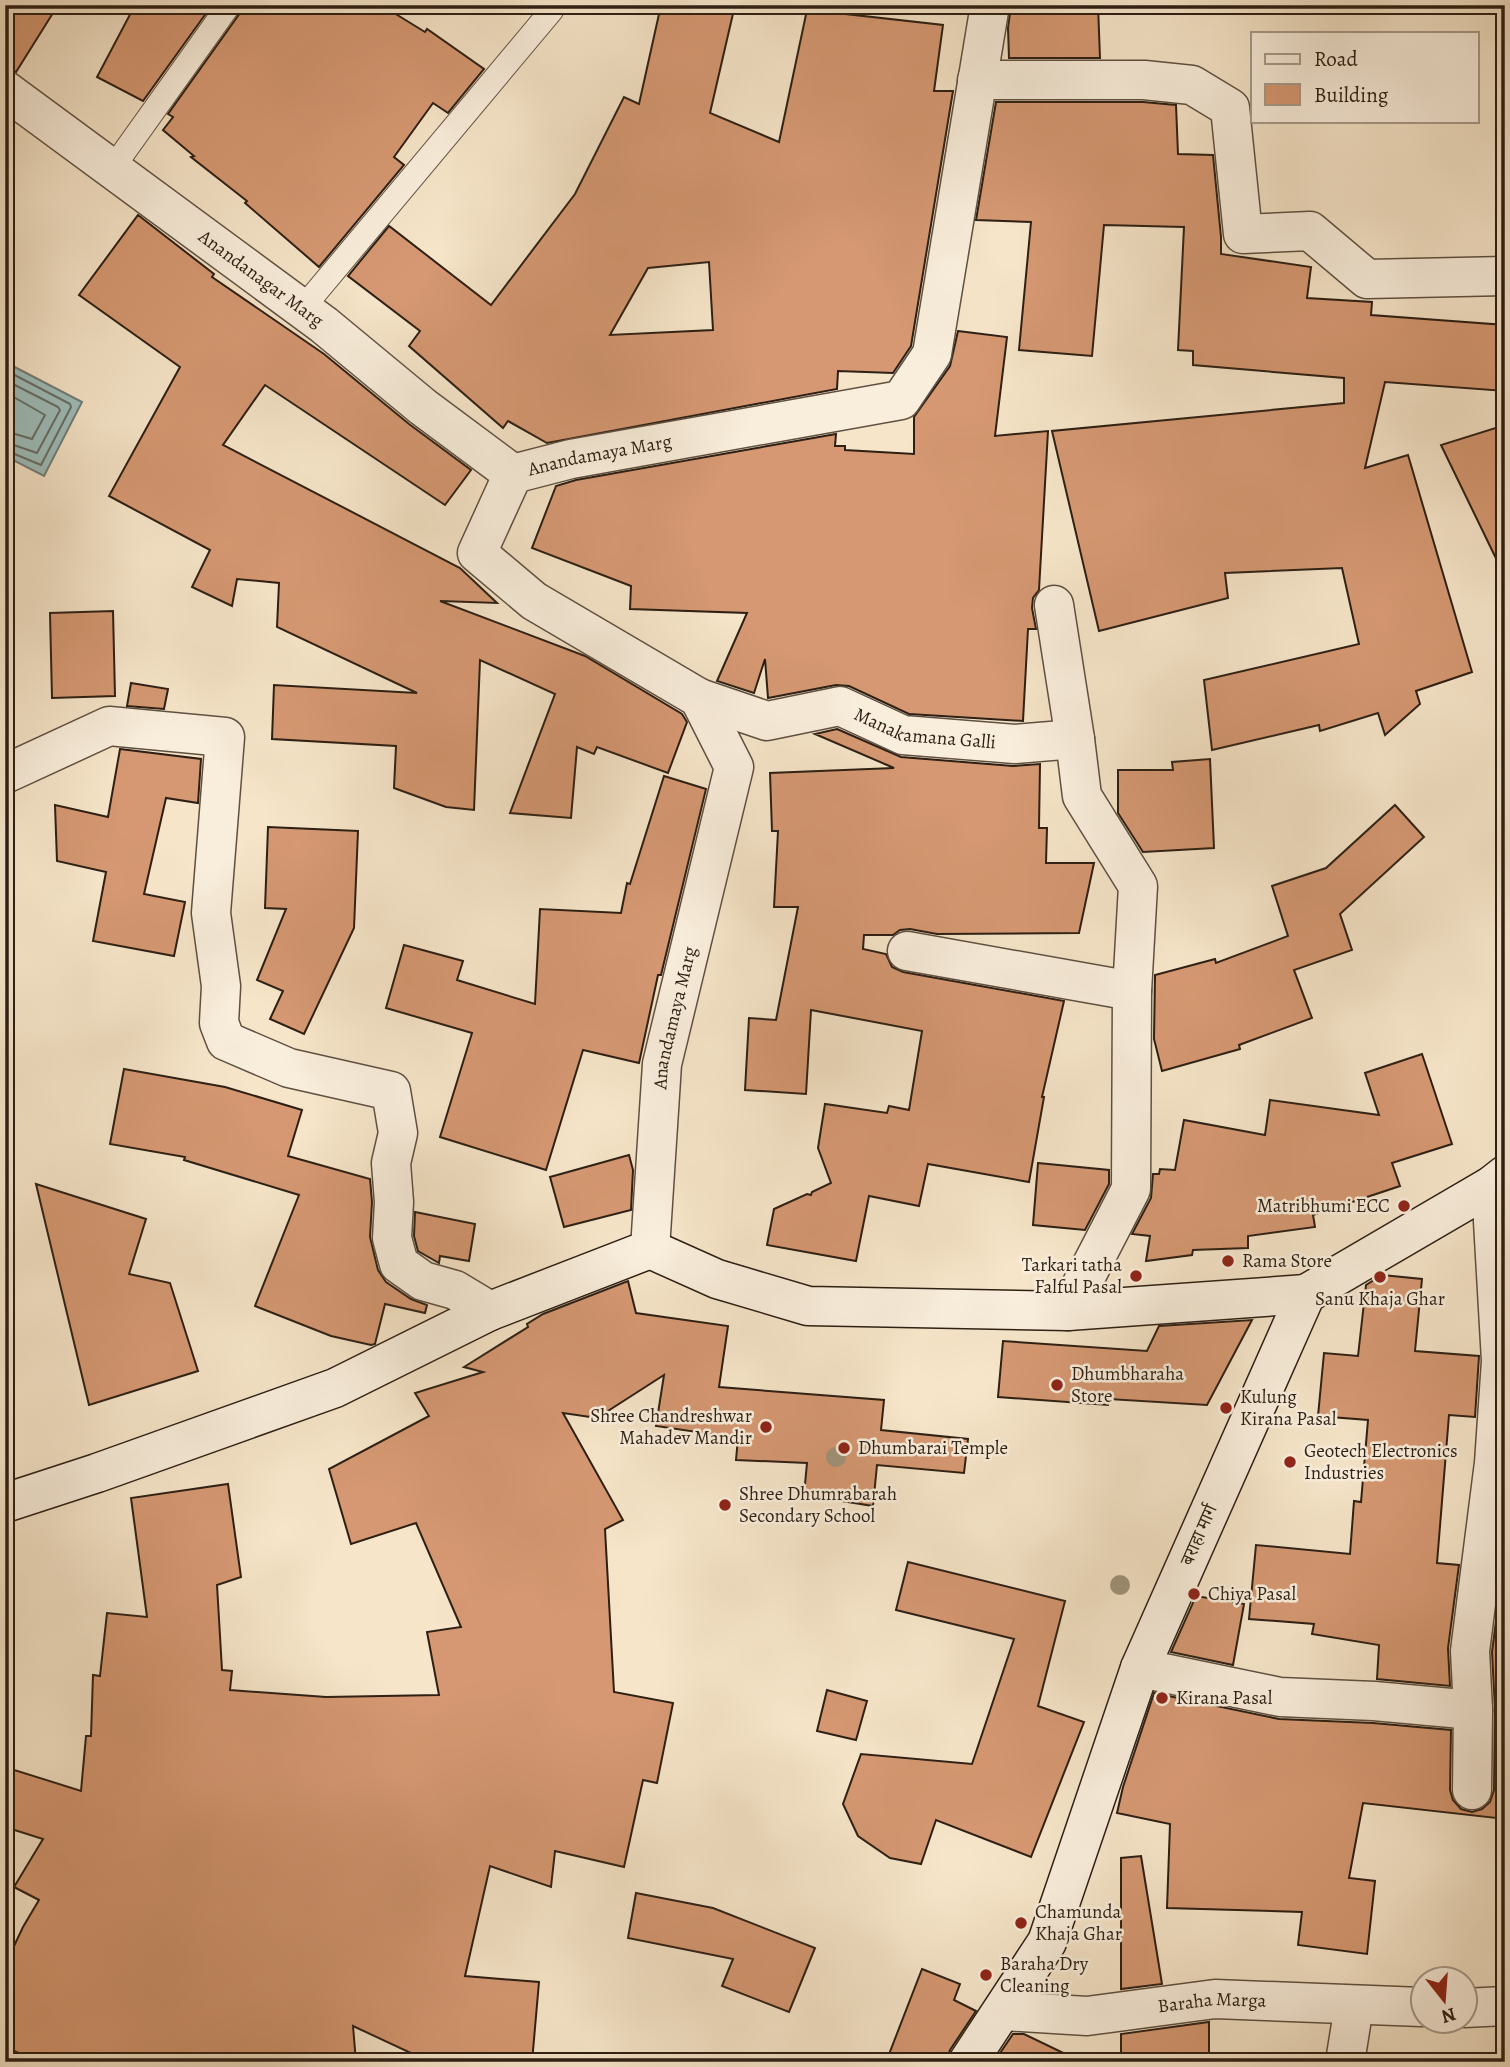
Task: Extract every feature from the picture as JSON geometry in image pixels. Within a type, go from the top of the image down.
[{"type":"street","name":"Anandamaya Marg","points":[[650,1248],[662,1064],[734,767],[699,698],[534,601],[477,553],[513,474],[571,459],[901,400],[932,354],[990,5]]},
{"type":"street","points":[[977,80],[1144,80],[1192,85],[1230,108],[1243,234],[1310,231],[1367,279],[1505,276]]},
{"type":"street","name":"Anandanagar Marg","points":[[5,90],[302,309],[422,407],[513,474]]},
{"type":"street","points":[[1054,605],[1082,796],[1138,886],[1132,991],[1131,1189],[1068,1311]]},
{"type":"street","name":"Manakamana Galli","points":[[699,698],[767,720],[841,706],[903,735],[1015,744],[1075,739]]},
{"type":"street","points":[[5,774],[109,726],[225,737],[211,913],[221,986],[219,1023],[226,1041],[289,1068],[391,1091],[398,1133],[391,1163],[392,1238],[399,1264],[424,1281],[455,1290],[490,1311]]},
{"type":"street","points":[[907,951],[1132,991]]},
{"type":"street","points":[[5,1503],[335,1388],[490,1311],[650,1248],[717,1279],[808,1306],[1068,1311],[1306,1294],[1498,1180],[1501,1361],[1494,1463],[1470,1651],[1472,1790]]},
{"type":"street","name":"बराहा मार्ग","points":[[968,2062],[1047,1942],[1140,1668],[1306,1294]]},
{"type":"street","points":[[1140,1668],[1280,1697],[1374,1701],[1472,1710]]},
{"type":"street","name":"Baraha Marga","points":[[1003,2011],[1087,2016],[1215,1999],[1408,2007]]},
{"type":"street","points":[[1345,2062],[1354,2006]]},
{"type":"street","points":[[1478,2007],[1505,2006]]},
{"type":"lane","points":[[112,169],[229,5]]},
{"type":"lane","points":[[302,309],[552,10]]},
{"type":"water","points":[[5,362],[82,402],[44,476],[5,456]]},
{"type":"building","points":[[5,5],[58,5],[16,72],[5,68]]},
{"type":"building","points":[[135,5],[212,5],[143,101],[97,77]]},
{"type":"building","points":[[243,5],[381,5],[425,32],[427,29],[484,69],[448,113],[433,103],[394,157],[404,165],[319,267],[163,130],[173,117],[168,114]]},
{"type":"building","points":[[661,5],[735,5],[710,113],[779,142],[808,5],[847,5],[846,14],[943,25],[934,91],[953,91],[911,346],[893,373],[838,371],[837,389],[547,443],[508,421],[503,428],[409,346],[420,331],[348,276],[389,226],[491,305],[575,194],[624,97],[639,104]],"holes":[[[709,262],[713,330],[610,335],[648,268]]]},
{"type":"building","points":[[1011,5],[1098,5],[1100,58],[1009,58],[1008,28]]},
{"type":"building","points":[[996,102],[1143,102],[1176,105],[1178,154],[1213,155],[1221,254],[1311,267],[1307,298],[1372,302],[1371,315],[1505,325],[1505,391],[1385,382],[1365,468],[1408,455],[1472,672],[1416,691],[1420,704],[1385,735],[1378,713],[1320,731],[1319,725],[1212,750],[1204,680],[1359,644],[1342,568],[1225,573],[1228,598],[1099,631],[1052,431],[1344,403],[1344,378],[1193,365],[1193,351],[1178,350],[1184,227],[1104,225],[1092,356],[1019,350],[1031,222],[976,220]]},
{"type":"building","points":[[138,215],[214,274],[212,277],[324,354],[409,424],[471,470],[445,505],[265,385],[223,445],[460,568],[497,603],[440,601],[585,656],[682,714],[687,722],[668,773],[597,747],[594,754],[577,747],[571,818],[510,813],[555,694],[480,660],[474,810],[446,807],[394,788],[396,746],[272,739],[274,685],[417,693],[277,627],[279,583],[237,579],[232,606],[192,587],[210,550],[109,496],[180,367],[79,295]]},
{"type":"building","points":[[958,331],[1007,337],[995,436],[1048,431],[1039,590],[1033,598],[1032,608],[1036,629],[1028,629],[1023,721],[909,714],[849,686],[836,685],[768,698],[765,659],[754,693],[717,681],[747,613],[630,609],[631,586],[532,548],[556,486],[576,480],[836,434],[835,446],[845,446],[845,450],[914,454],[914,417],[950,366]]},
{"type":"building","points":[[1505,425],[1505,577],[1441,445]]},
{"type":"building","points":[[113,611],[115,696],[52,698],[50,613]]},
{"type":"building","points":[[131,683],[168,689],[164,709],[127,706]]},
{"type":"building","points":[[837,729],[901,757],[1013,766],[1040,764],[1039,828],[1047,828],[1046,863],[1094,863],[1079,933],[937,934],[910,929],[900,930],[893,935],[864,935],[863,949],[886,954],[892,967],[903,972],[1064,1001],[1042,1097],[1029,1182],[928,1164],[919,1206],[869,1196],[856,1261],[767,1245],[774,1209],[807,1194],[811,1195],[831,1183],[818,1148],[825,1104],[887,1113],[889,1106],[909,1110],[922,1031],[811,1010],[806,1094],[745,1090],[749,1018],[776,1020],[798,907],[774,907],[778,831],[772,831],[770,773],[894,768],[815,734]]},
{"type":"building","points":[[120,749],[201,759],[198,803],[166,798],[144,894],[185,902],[174,956],[93,941],[106,872],[57,861],[55,805],[108,817]]},
{"type":"building","points":[[1210,759],[1214,848],[1143,852],[1118,813],[1118,770],[1173,770],[1172,762]]},
{"type":"building","points":[[664,776],[706,789],[661,975],[658,975],[639,1063],[583,1050],[546,1170],[440,1137],[472,1033],[386,1008],[404,945],[463,961],[457,980],[535,1004],[540,909],[621,913],[627,883],[630,884]]},
{"type":"building","points":[[1395,805],[1424,837],[1340,914],[1352,950],[1294,970],[1312,1018],[1239,1045],[1240,1049],[1162,1071],[1154,1039],[1155,975],[1215,959],[1216,963],[1288,936],[1272,886],[1326,868]]},
{"type":"building","points":[[268,827],[358,831],[354,928],[304,1034],[270,1019],[283,991],[257,980],[286,909],[265,908]]},
{"type":"building","points":[[1422,1054],[1452,1144],[1392,1163],[1400,1186],[1313,1215],[1315,1227],[1248,1236],[1248,1248],[1193,1250],[1192,1255],[1146,1261],[1150,1236],[1132,1234],[1151,1198],[1153,1174],[1159,1174],[1160,1169],[1175,1170],[1184,1120],[1265,1135],[1270,1100],[1379,1115],[1365,1073]]},
{"type":"building","points":[[124,1069],[225,1087],[302,1110],[288,1156],[370,1179],[370,1237],[378,1270],[386,1282],[411,1299],[427,1305],[425,1313],[385,1304],[375,1344],[371,1345],[331,1336],[255,1306],[299,1195],[184,1160],[185,1157],[110,1144]]},
{"type":"building","points":[[629,1155],[633,1170],[631,1210],[564,1227],[550,1177]]},
{"type":"building","points":[[1038,1163],[1109,1170],[1109,1184],[1085,1230],[1033,1225]]},
{"type":"building","points":[[36,1184],[146,1219],[129,1274],[170,1283],[198,1371],[89,1405]]},
{"type":"building","points":[[415,1212],[475,1224],[469,1261],[440,1256],[439,1263],[418,1251],[414,1236]]},
{"type":"building","points":[[1382,1275],[1422,1279],[1415,1351],[1479,1356],[1475,1417],[1449,1415],[1437,1563],[1459,1565],[1448,1648],[1450,1686],[1377,1679],[1379,1645],[1312,1634],[1314,1624],[1249,1619],[1256,1545],[1350,1554],[1354,1501],[1361,1502],[1368,1420],[1318,1416],[1324,1353],[1358,1356],[1366,1285]]},
{"type":"building","points":[[628,1281],[636,1313],[728,1326],[719,1387],[884,1400],[881,1430],[968,1439],[964,1473],[877,1465],[873,1506],[804,1495],[807,1463],[736,1460],[738,1438],[656,1426],[664,1375],[597,1418],[563,1413],[623,1520],[605,1529],[614,1692],[673,1703],[657,1783],[643,1780],[624,1867],[555,1851],[551,1887],[490,1866],[465,1976],[539,1982],[532,2062],[430,2062],[353,2026],[356,2062],[98,2062],[32,2059],[5,2047],[5,1965],[39,1900],[14,1887],[43,1839],[5,1827],[5,1767],[81,1791],[86,1736],[91,1736],[93,1675],[100,1676],[107,1613],[147,1617],[131,1498],[228,1484],[241,1577],[217,1585],[222,1670],[232,1671],[230,1690],[326,1697],[439,1695],[427,1632],[461,1627],[416,1523],[351,1544],[329,1469],[429,1416],[415,1393],[483,1372],[464,1367],[528,1327],[527,1324],[543,1314]]},
{"type":"building","points":[[1252,1320],[1207,1405],[1109,1399],[1108,1405],[998,1397],[1003,1341],[1147,1351],[1159,1326]]},
{"type":"building","points":[[908,1562],[1065,1601],[1038,1706],[1084,1722],[1031,1857],[936,1820],[921,1864],[890,1858],[858,1836],[843,1804],[861,1754],[972,1764],[1014,1639],[896,1610]]},
{"type":"building","points":[[1196,1596],[1244,1604],[1233,1665],[1171,1652]]},
{"type":"building","points":[[1499,1598],[1505,1599],[1505,1819],[1363,1803],[1349,1878],[1375,1881],[1367,1954],[1298,1945],[1302,1912],[1167,1908],[1170,1824],[1117,1813],[1154,1693],[1279,1719],[1451,1730],[1450,1790],[1453,1800],[1461,1809],[1472,1812],[1482,1809],[1490,1802],[1494,1790],[1495,1709],[1492,1652]]},
{"type":"building","points":[[827,1690],[867,1701],[856,1740],[817,1731]]},
{"type":"building","points":[[1141,1856],[1162,1984],[1121,1989],[1121,1858]]},
{"type":"building","points":[[636,1893],[713,1908],[815,1948],[789,2012],[722,1986],[733,1959],[628,1938]]},
{"type":"building","points":[[922,1969],[960,1984],[954,2000],[976,2011],[950,2050],[946,2062],[886,2062]]},
{"type":"building","points":[[1209,2022],[1209,2062],[1121,2062],[1121,2034]]},
{"type":"building","points":[[1013,2034],[1024,2034],[1082,2062],[994,2062]]},
{"type":"place","name":"Matribhumi ECC","points":[[1404,1206]]},
{"type":"place","name":"Rama Store","points":[[1228,1261]]},
{"type":"place","name":"Tarkari tatha Falful Pasal","points":[[1136,1276]]},
{"type":"place","name":"Sanu Khaja Ghar","points":[[1380,1277]]},
{"type":"place","name":"Dhumbharaha Store","points":[[1057,1385]]},
{"type":"place","name":"Kulung Kirana Pasal","points":[[1226,1408]]},
{"type":"place","name":"Shree Chandreshwar Mahadev Mandir","points":[[766,1427]]},
{"type":"place","name":"Dhumbarai Temple","points":[[844,1448]]},
{"type":"place","name":"Geotech Electronics Industries","points":[[1290,1462]]},
{"type":"place","name":"Shree Dhumrabarah Secondary School","points":[[725,1505]]},
{"type":"place","name":"Chiya Pasal","points":[[1194,1594]]},
{"type":"place","name":"Kirana Pasal","points":[[1162,1698]]},
{"type":"place","name":"Chamunda Khaja Ghar","points":[[1021,1923]]},
{"type":"place","name":"Baraha Dry Cleaning","points":[[986,1975]]}]
